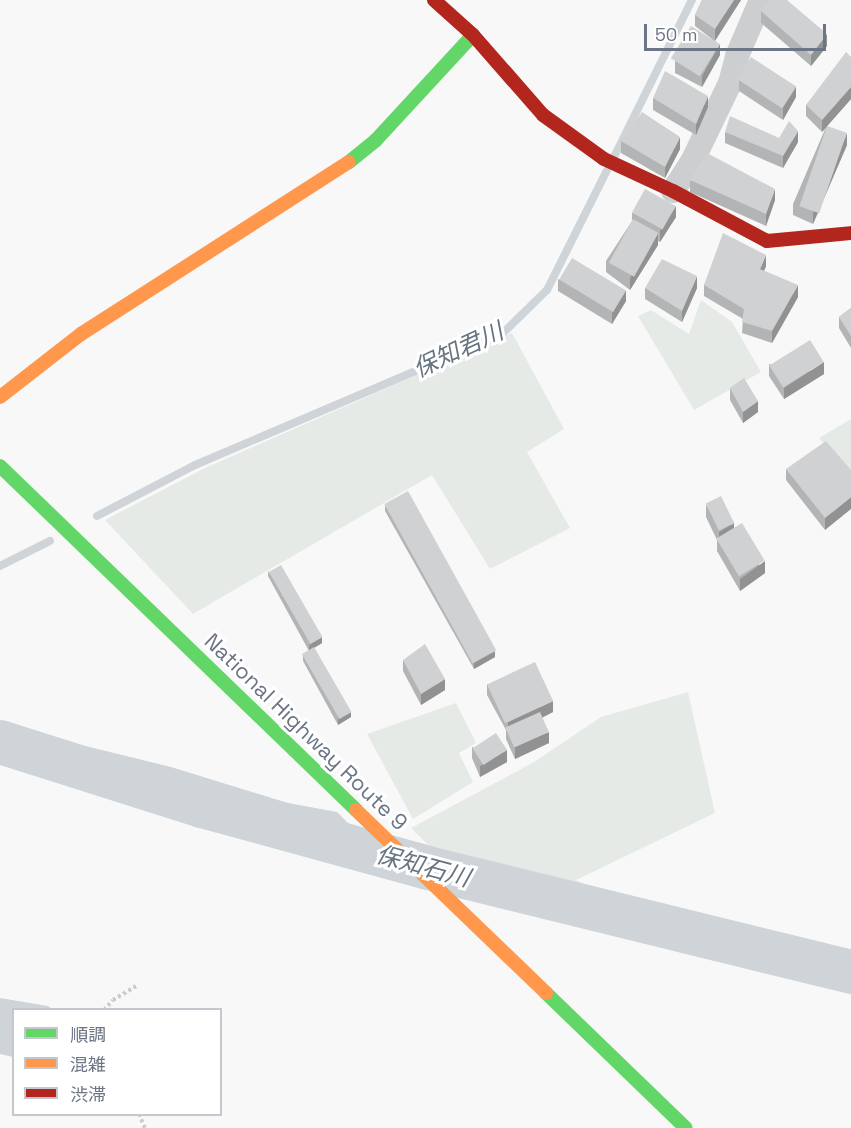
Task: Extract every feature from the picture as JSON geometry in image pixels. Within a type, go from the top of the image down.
[{"type":"main road","points":[[434,0],[472,35],[543,115],[604,159],[673,191],[766,242],[851,233]]},
{"type":"main road","points":[[0,397],[81,334],[355,158],[376,140],[472,35]]},
{"type":"main road","name":"National Highway Route 9","points":[[0,465],[686,1128]]},
{"type":"street","points":[[673,191],[693,162],[730,83],[737,56],[761,0]]},
{"type":"path","points":[[106,1008],[113,1000],[138,985]]},
{"type":"shaded area","points":[[701,300],[732,322],[761,372],[694,410],[638,316],[651,310],[689,334]]},
{"type":"shaded area","points":[[512,333],[564,429],[527,452],[570,528],[490,569],[432,475],[193,614],[105,520],[205,468]]},
{"type":"shaded area","points":[[851,419],[851,475],[819,438]]},
{"type":"shaded area","points":[[688,692],[715,813],[576,880],[602,893],[584,899],[453,869],[411,828],[534,762],[601,717]]},
{"type":"shaded area","points":[[456,703],[476,743],[459,753],[473,782],[413,819],[367,734]]},
{"type":"shaded area","points":[[0,725],[171,767],[288,803],[337,812],[367,842],[0,744]]},
{"type":"shaded area","points":[[0,998],[51,1008],[12,1008],[12,1057],[0,1054]]},
{"type":"building","points":[[702,0],[734,0],[715,29],[695,15]]},
{"type":"building","points":[[771,0],[787,0],[827,34],[811,55],[761,11]]},
{"type":"building","points":[[691,26],[720,44],[700,76],[671,58]]},
{"type":"building","points":[[846,52],[851,57],[851,87],[822,120],[806,105]]},
{"type":"building","points":[[751,57],[796,86],[782,108],[737,79]]},
{"type":"building","points":[[665,71],[708,96],[696,124],[653,98]]},
{"type":"building","points":[[642,112],[680,137],[665,167],[621,141]]},
{"type":"building","points":[[730,116],[779,138],[789,121],[798,131],[783,156],[725,132]]},
{"type":"building","points":[[827,126],[847,133],[819,213],[799,206]]},
{"type":"building","points":[[707,153],[775,189],[766,214],[690,180]]},
{"type":"building","points":[[645,189],[676,206],[663,230],[632,213]]},
{"type":"building","points":[[633,219],[658,233],[634,277],[609,263]]},
{"type":"building","points":[[723,233],[766,255],[760,269],[798,285],[772,331],[742,322],[744,309],[704,285]]},
{"type":"building","points":[[572,258],[626,290],[613,312],[559,279]]},
{"type":"building","points":[[662,259],[697,276],[682,311],[645,288]]},
{"type":"building","points":[[851,308],[851,336],[839,317]]},
{"type":"building","points":[[810,340],[824,362],[783,387],[769,365]]},
{"type":"building","points":[[744,378],[758,401],[743,412],[730,388]]},
{"type":"building","points":[[826,441],[851,470],[851,497],[825,518],[786,469]]},
{"type":"building","points":[[408,491],[496,650],[473,663],[384,504]]},
{"type":"building","points":[[721,496],[734,523],[719,530],[706,503]]},
{"type":"building","points":[[742,523],[765,561],[739,576],[716,538]]},
{"type":"building","points":[[281,565],[322,637],[310,644],[269,572]]},
{"type":"building","points":[[425,644],[445,679],[421,694],[403,660]]},
{"type":"building","points":[[314,647],[352,712],[339,719],[302,654]]},
{"type":"building","points":[[535,662],[553,701],[505,723],[487,684]]},
{"type":"building","points":[[540,712],[549,732],[514,748],[505,727]]},
{"type":"building","points":[[496,733],[507,750],[483,765],[473,748]]},
{"type":"waterway","name":"保知君川","points":[[614,157],[692,0]]},
{"type":"waterway","name":"保知君川","points":[[97,516],[195,465],[502,334],[547,290],[607,170]]},
{"type":"waterway","name":"保知君川","points":[[0,566],[50,541]]},
{"type":"waterway","name":"保知石川","points":[[0,742],[202,806],[428,868],[851,972]]},
{"type":"traffic: fast","points":[[349,162],[376,140],[473,35]]},
{"type":"traffic: fast","points":[[0,466],[356,810]]},
{"type":"traffic: fast","points":[[546,993],[686,1128]]},
{"type":"traffic: slow","points":[[0,397],[81,334],[349,162]]},
{"type":"traffic: slow","points":[[356,810],[546,993]]},
{"type":"traffic: jam","points":[[434,0],[473,35],[543,115],[604,159],[673,191],[767,241],[851,233]]}]
